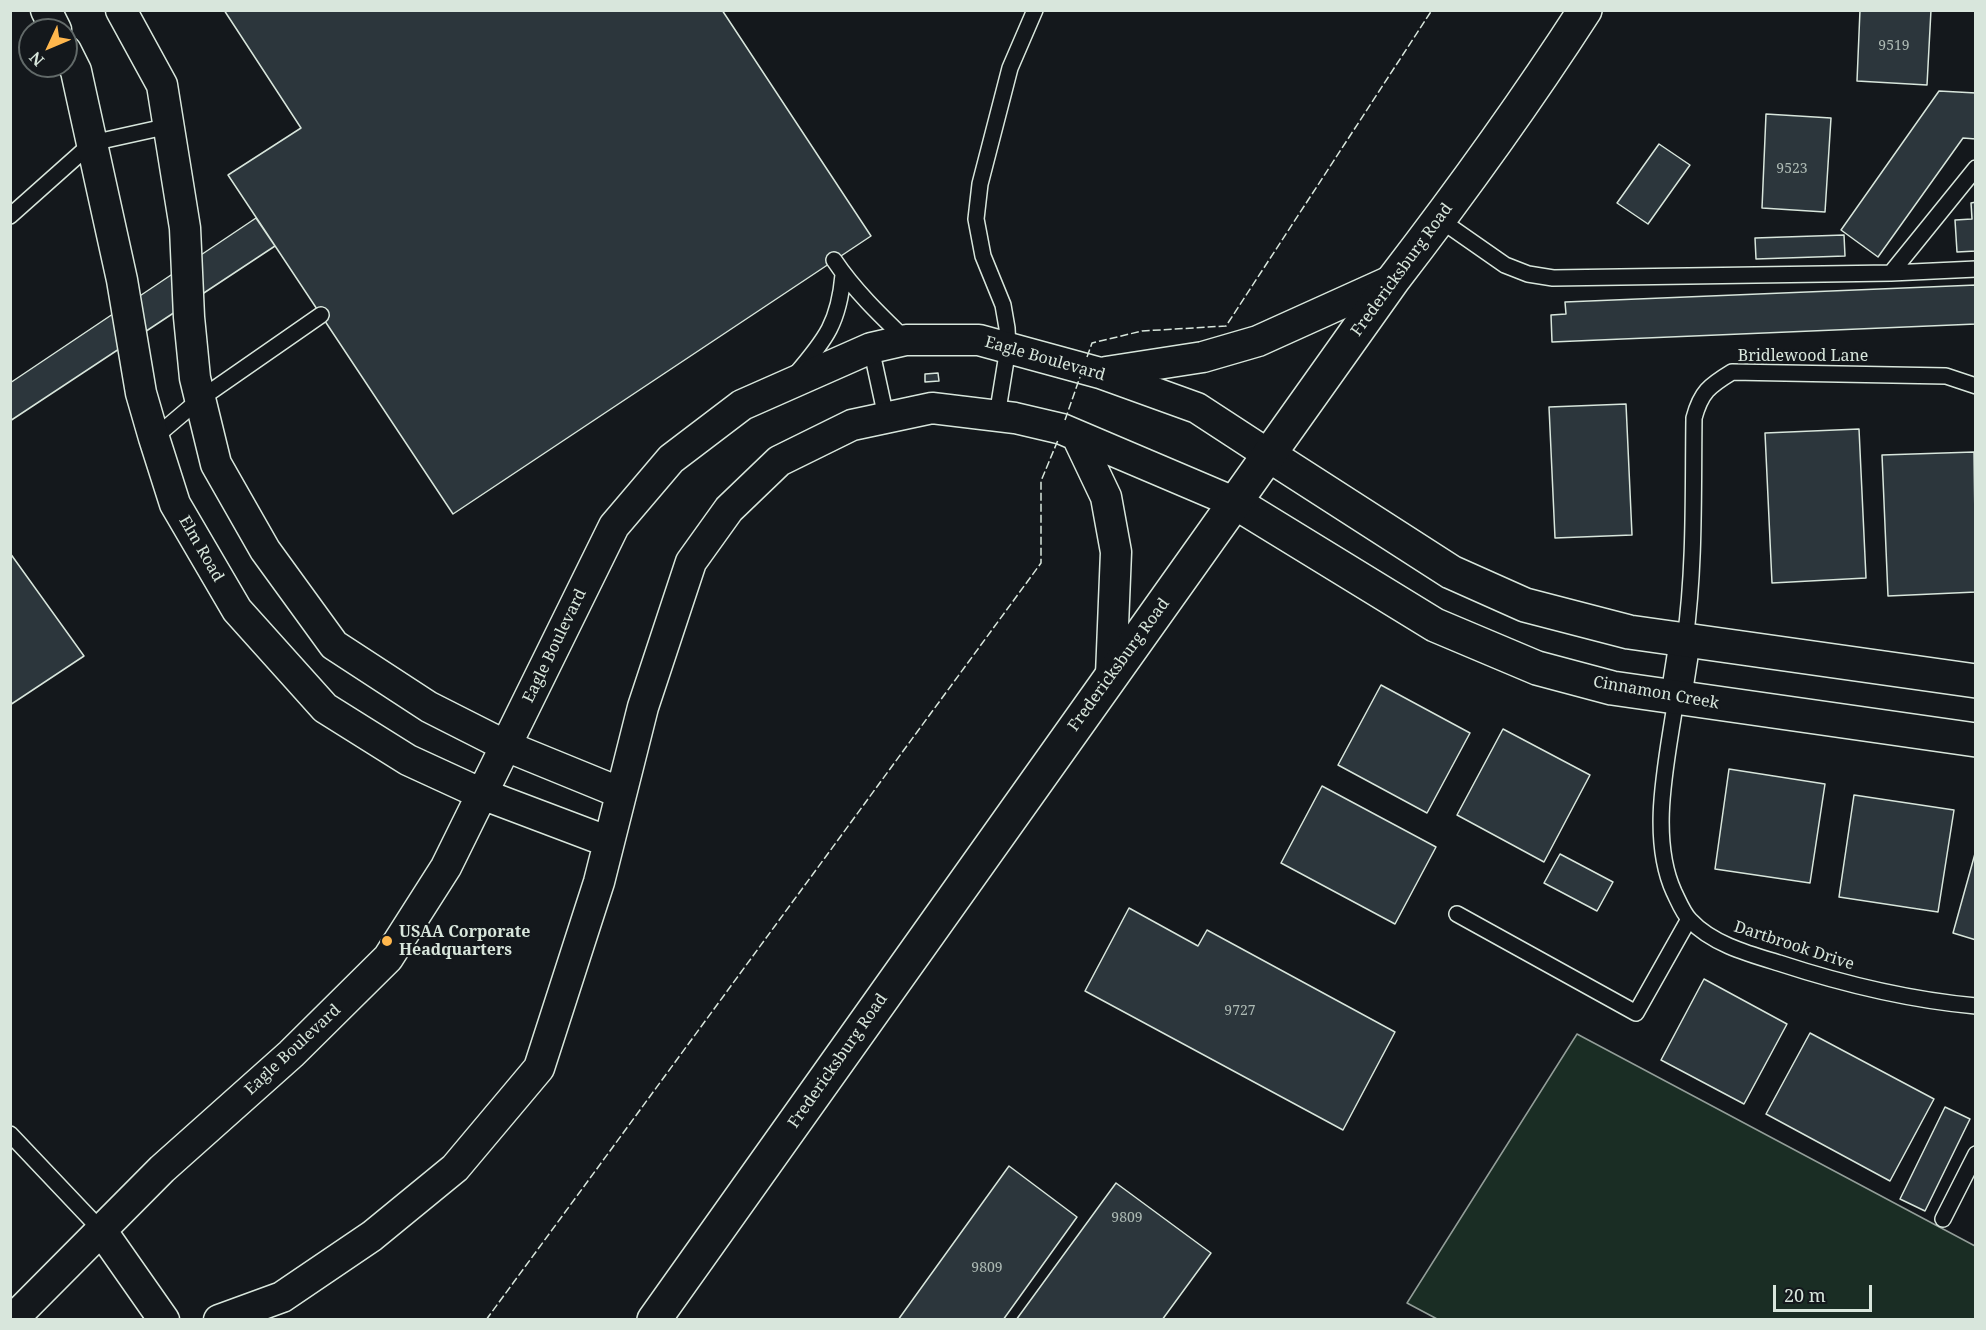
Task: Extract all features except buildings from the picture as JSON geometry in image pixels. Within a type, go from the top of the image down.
[{"type":"main road","name":"Fredericksburg Road","points":[[654,1320],[1393,280],[1556,56],[1585,10]]},
{"type":"main road","points":[[1269,455],[1451,572],[1525,605],[1629,632],[1976,681]]},
{"type":"main road","name":"Cinnamon Creek","points":[[1236,503],[1435,625],[1537,668],[1612,688],[1976,740]]},
{"type":"street","points":[[121,10],[162,85],[185,228],[189,317],[195,378],[216,464],[265,550],[334,645],[429,707],[506,746],[621,793]]},
{"type":"street","name":"Elm Road","points":[[78,78],[122,280],[141,393],[154,438],[175,504],[237,610],[325,708],[408,760],[482,794],[609,842]]},
{"type":"street","points":[[1100,373],[1203,357],[1258,341],[1393,280]]},
{"type":"street","name":"Eagle Boulevard","points":[[12,1320],[162,1169],[291,1054],[388,958],[446,867],[614,526],[671,459],[742,405],[871,348],[906,340],[979,340],[1100,373],[1197,408],[1269,455]]},
{"type":"street","points":[[219,1320],[282,1297],[372,1236],[455,1168],[539,1068],[599,882],[642,707],[691,562],[729,509],[779,461],[852,425],[932,408],[1015,418],[1062,429],[1236,503]]},
{"type":"street","points":[[1077,436],[1106,497],[1116,552],[1112,675]]},
{"type":"street","points":[[1676,698],[1685,640]]},
{"type":"street","points":[[101,1230],[164,1320]]},
{"type":"lane","points":[[997,416],[1008,348],[1007,328],[1003,305],[983,256],[976,219],[980,184],[1010,68],[1035,10]]},
{"type":"lane","points":[[10,216],[92,143],[169,126]]},
{"type":"lane","points":[[1891,273],[1976,168]]},
{"type":"lane","points":[[1439,219],[1505,265],[1528,274],[1553,278],[1891,273],[1976,269]]},
{"type":"lane","points":[[834,260],[843,274],[879,315],[906,340]]},
{"type":"lane","points":[[786,385],[830,332],[837,316],[843,274]]},
{"type":"lane","points":[[154,438],[200,399],[321,315]]},
{"type":"lane","points":[[871,348],[886,417]]},
{"type":"lane","name":"Bridlewood Lane","points":[[1685,640],[1693,535],[1694,418],[1699,401],[1709,386],[1732,372],[1946,376],[1976,386]]},
{"type":"lane","name":"Dartbrook Drive","points":[[1676,698],[1660,820],[1664,855],[1673,890],[1689,919],[1709,935],[1743,952],[1832,980],[1942,1003],[1976,1006]]},
{"type":"lane","points":[[1457,914],[1636,1013],[1689,919]]},
{"type":"lane","points":[[10,1134],[101,1230]]},
{"type":"lane","points":[[1943,1219],[1976,1155]]},
{"type":"green space","points":[[1577,1034],[1975,1246],[1975,1319],[1439,1320],[1407,1303]]},
{"type":"fence","points":[[1087,357],[1092,343],[1142,331],[1226,326],[1432,10]]},
{"type":"fence","points":[[1065,420],[1080,377]]},
{"type":"fence","points":[[486,1320],[1041,563],[1041,481],[1058,440]]},
{"type":"place","name":"USAA Corporate Headquarters","points":[[387,941]]}]
